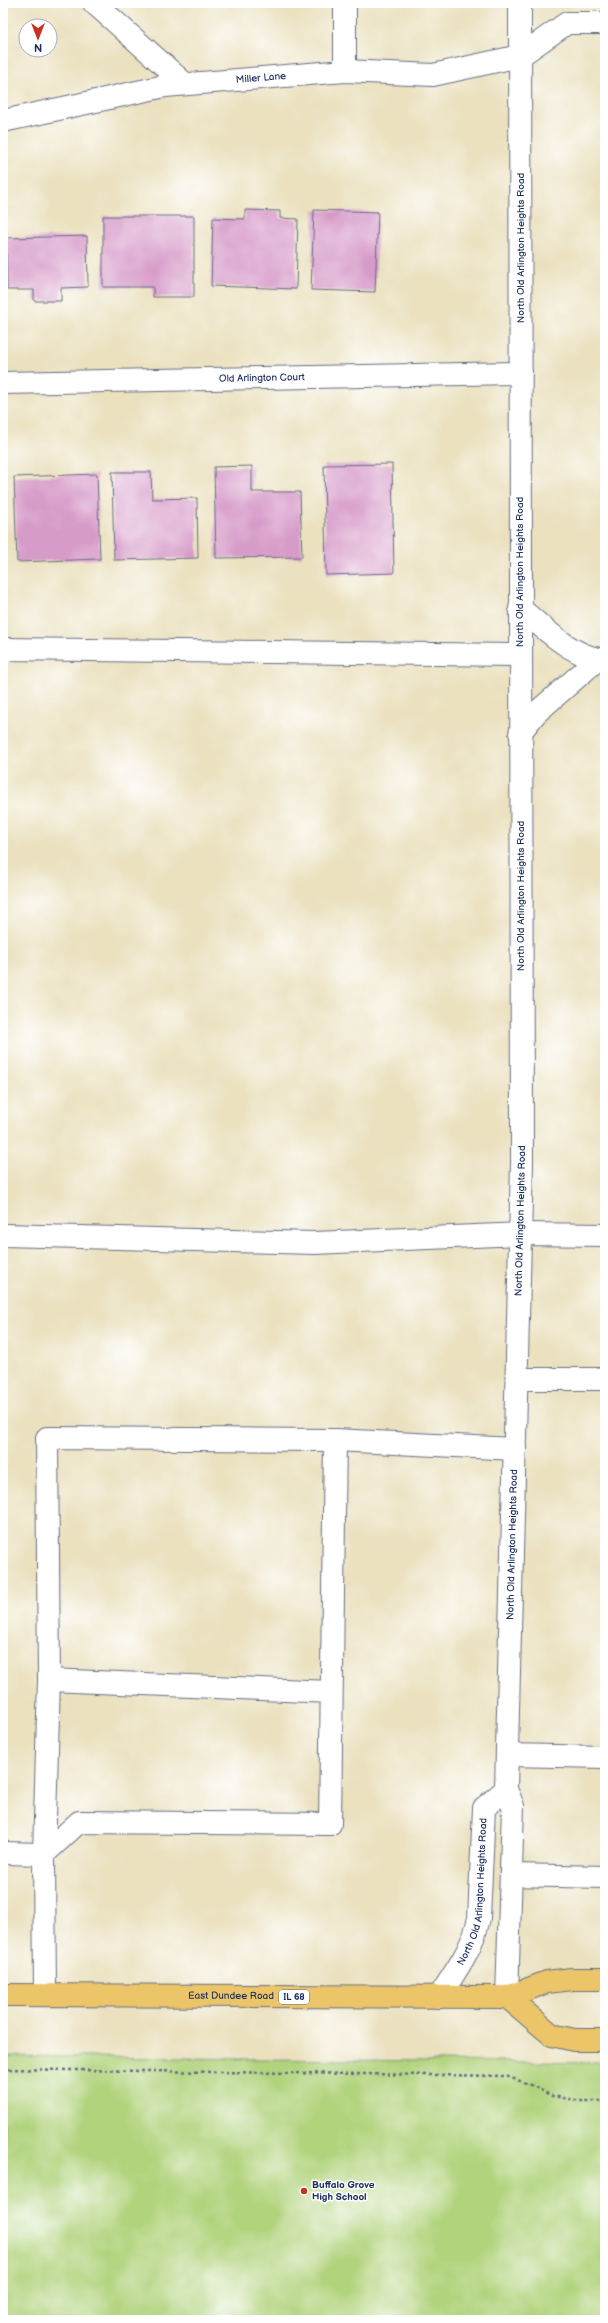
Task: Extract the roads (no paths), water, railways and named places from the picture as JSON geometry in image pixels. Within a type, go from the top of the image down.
[{"type":"main road","name":"East Dundee Road","points":[[3,1995],[507,1997],[547,1982],[572,1979],[605,1979]]},
{"type":"main road","points":[[507,1997],[552,2035],[574,2040],[605,2040]]},
{"type":"street","points":[[94,3],[184,84]]},
{"type":"street","points":[[345,3],[345,71]]},
{"type":"street","name":"North Old Arlington Heights Road","points":[[507,1997],[513,1806],[506,1789],[521,1234],[520,3]]},
{"type":"street","points":[[520,56],[567,23],[605,23]]},
{"type":"street","name":"Miller Lane","points":[[3,121],[165,86],[345,71],[433,75],[520,56]]},
{"type":"street","name":"Old Arlington Court","points":[[3,383],[521,373]]},
{"type":"street","points":[[520,608],[551,635],[576,650],[602,659]]},
{"type":"street","points":[[3,649],[520,655]]},
{"type":"street","points":[[520,733],[541,708],[602,659]]},
{"type":"street","points":[[3,1235],[314,1243],[521,1234],[605,1235]]},
{"type":"street","points":[[517,1379],[605,1379]]},
{"type":"street","points":[[45,1995],[44,1854],[49,1680],[47,1438],[335,1440],[515,1449]]},
{"type":"street","points":[[3,1854],[44,1854],[79,1822],[330,1824],[335,1440]]},
{"type":"street","points":[[49,1680],[331,1692]]},
{"type":"street","points":[[508,1755],[605,1757]]},
{"type":"street","name":"North Old Arlington Heights Road","points":[[439,1997],[476,1933],[479,1918],[484,1808],[506,1789]]},
{"type":"street","points":[[511,1875],[605,1877]]},
{"type":"place","name":"Buffalo Grove High School","points":[[304,2191]]}]
